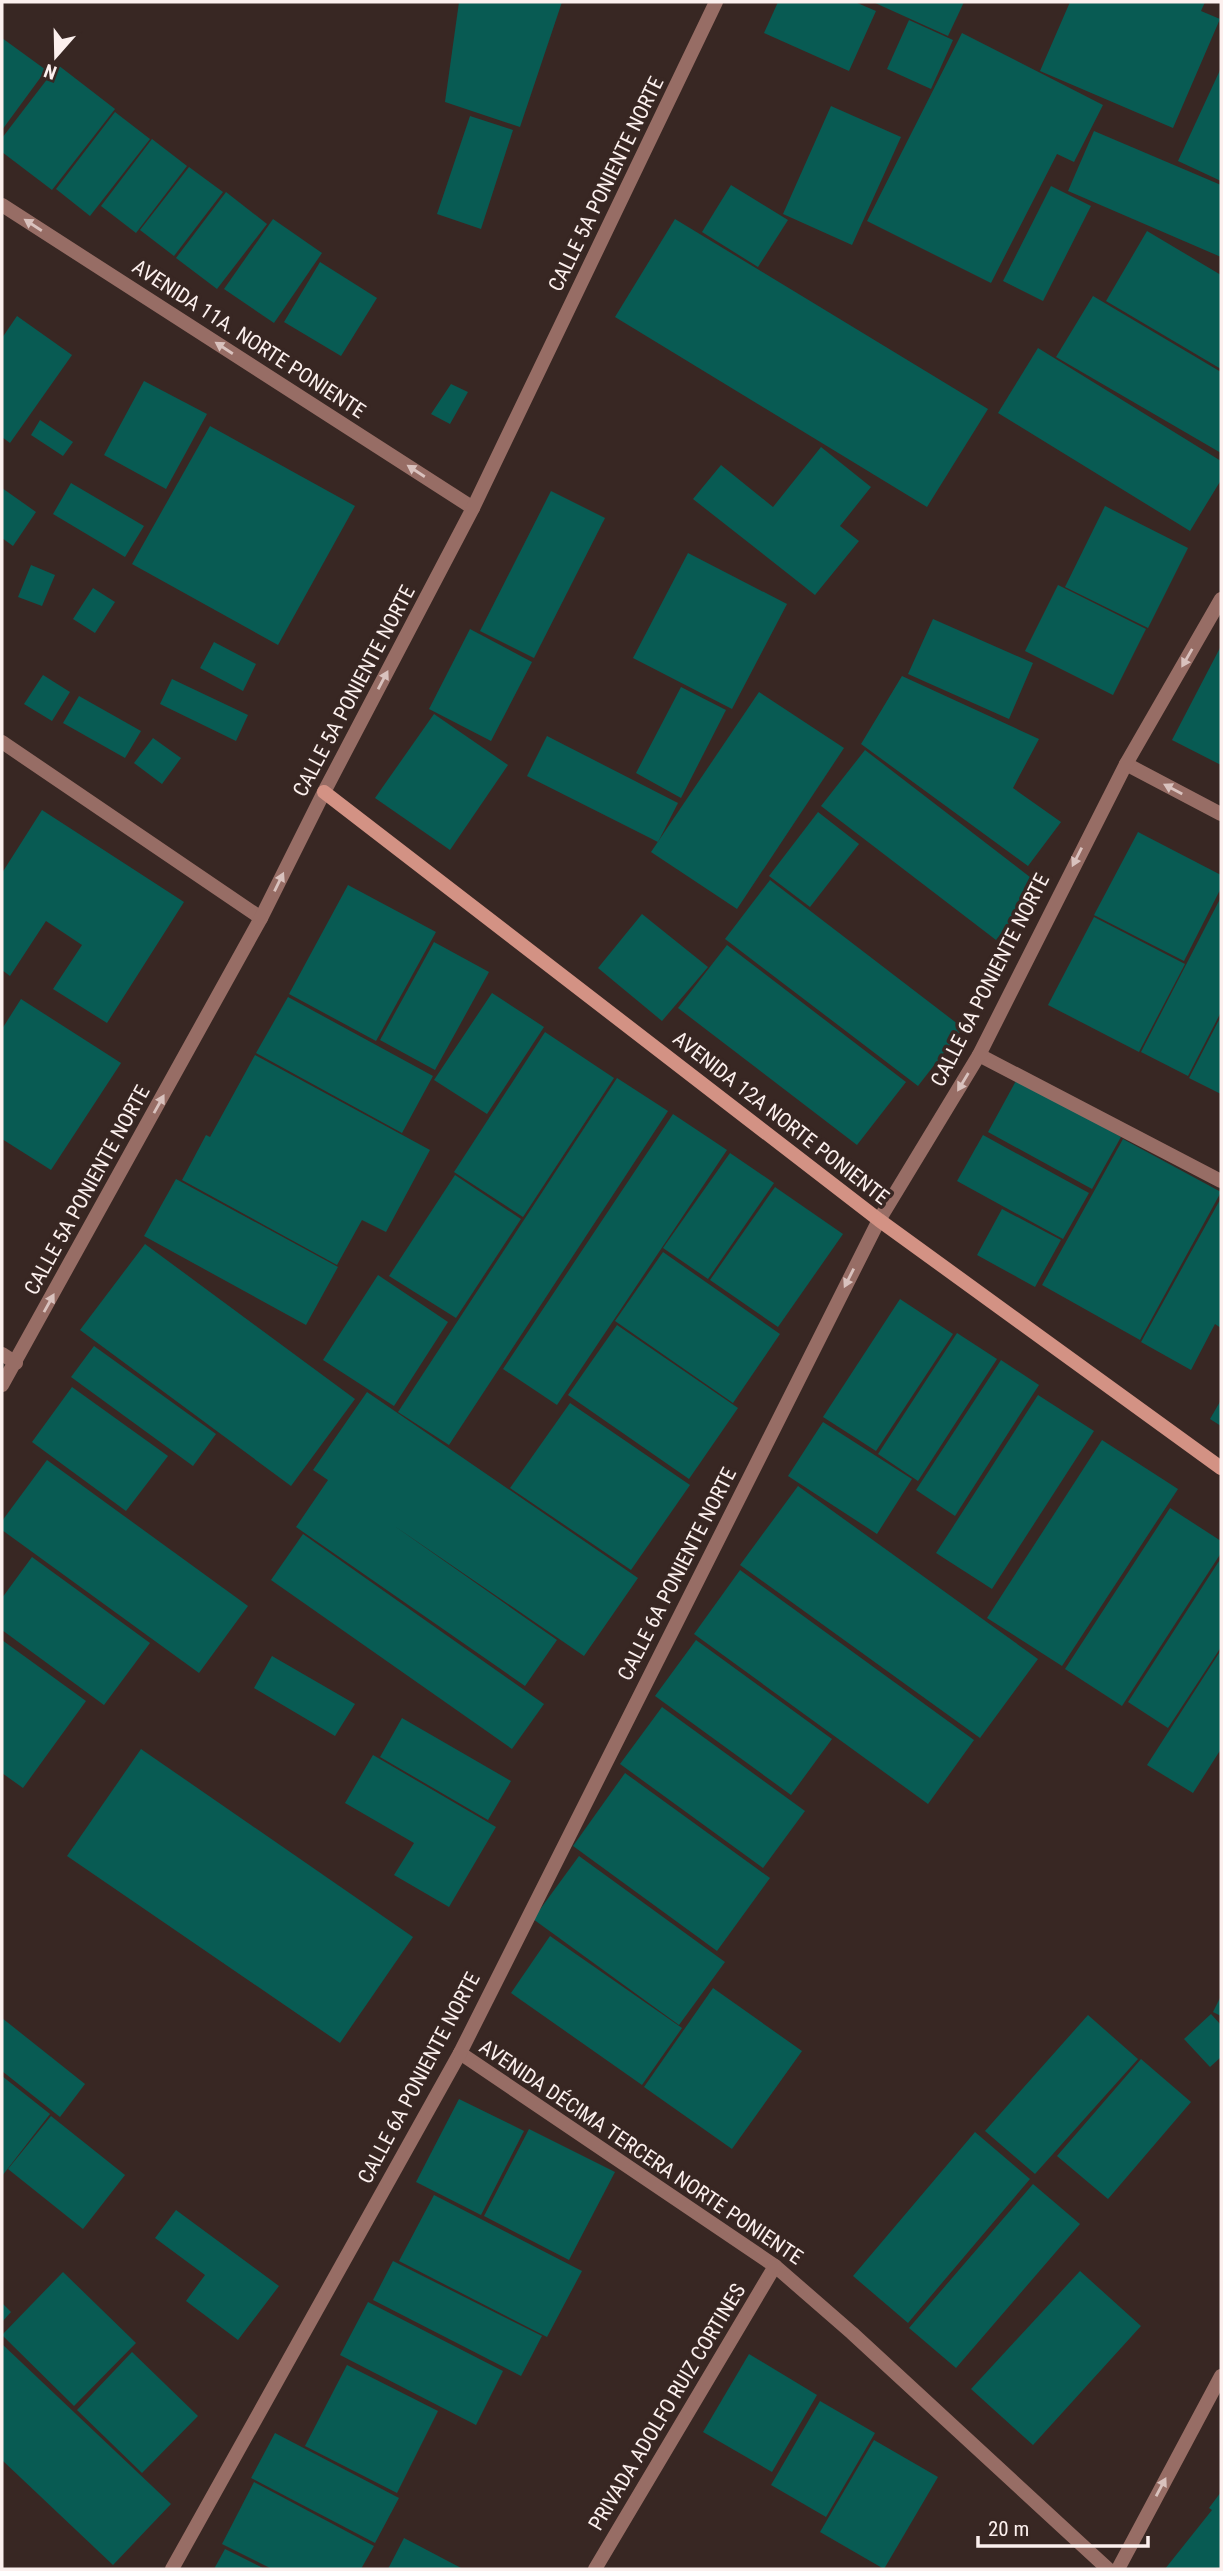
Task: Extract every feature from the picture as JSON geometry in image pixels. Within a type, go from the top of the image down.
[{"type":"street","name":"CALLE 5A PONIENTE NORTE","points":[[2,1385],[261,918],[473,508],[716,2]]},
{"type":"street","name":"AVENIDA 11A. NORTE PONIENTE","points":[[2,205],[473,508]]},
{"type":"street","name":"CALLE 6A PONIENTE NORTE","points":[[172,2569],[460,2053],[879,1220],[979,1055],[1126,764],[1221,599]]},
{"type":"street","points":[[2,742],[261,918]]},
{"type":"street","points":[[1126,764],[1221,814]]},
{"type":"street","name":"AVENIDA 12A NORTE PONIENTE","points":[[324,792],[879,1220],[1221,1468]]},
{"type":"street","points":[[979,1055],[1221,1181]]},
{"type":"street","points":[[2,1354],[16,1363]]},
{"type":"street","name":"AVENIDA DÉCIMA TERCERA NORTE PONIENTE","points":[[460,2053],[775,2266],[852,2333],[1108,2569]]},
{"type":"street","name":"PRIVADA ADOLFO RUIZ CORTINES","points":[[595,2569],[775,2266]]},
{"type":"street","points":[[1118,2569],[1221,2376]]},
{"type":"building","points":[[459,2],[562,2],[520,127],[445,102]]},
{"type":"building","points":[[778,2],[855,2],[876,11],[849,71],[764,33]]},
{"type":"building","points":[[873,2],[964,2],[948,36]]},
{"type":"building","points":[[1070,2],[1205,2],[1201,11],[1220,19],[1173,128],[1040,71]]},
{"type":"building","points":[[909,20],[953,40],[931,89],[887,69]]},
{"type":"building","points":[[962,33],[1103,105],[1074,162],[1057,154],[991,283],[867,221]]},
{"type":"building","points":[[2,38],[46,70],[2,130]]},
{"type":"building","points":[[58,65],[115,109],[52,190],[2,152],[2,138]]},
{"type":"building","points":[[1221,68],[1221,181],[1178,161]]},
{"type":"building","points":[[831,106],[901,137],[852,245],[783,214]]},
{"type":"building","points":[[115,112],[150,139],[90,216],[56,189]]},
{"type":"building","points":[[470,116],[513,130],[481,229],[437,214]]},
{"type":"building","points":[[1094,131],[1221,185],[1221,257],[1068,191]]},
{"type":"building","points":[[152,139],[187,166],[136,233],[101,206]]},
{"type":"building","points":[[189,167],[223,192],[174,256],[140,230]]},
{"type":"building","points":[[731,185],[788,220],[758,267],[702,232]]},
{"type":"building","points":[[1051,186],[1091,206],[1043,301],[1003,281]]},
{"type":"building","points":[[226,192],[267,224],[217,289],[176,258]]},
{"type":"building","points":[[273,219],[322,253],[274,323],[224,289]]},
{"type":"building","points":[[675,219],[988,409],[927,507],[615,317]]},
{"type":"building","points":[[1147,231],[1221,275],[1221,369],[1106,301]]},
{"type":"building","points":[[320,262],[377,298],[341,356],[284,322]]},
{"type":"building","points":[[1093,296],[1221,372],[1221,453],[1056,357]]},
{"type":"building","points":[[17,316],[72,355],[10,443],[2,437],[2,338]]},
{"type":"building","points":[[1038,348],[1221,461],[1221,480],[1190,531],[998,413]]},
{"type":"building","points":[[144,381],[207,414],[166,489],[104,455]]},
{"type":"building","points":[[451,384],[468,392],[450,424],[431,414]]},
{"type":"building","points":[[40,420],[73,442],[63,456],[31,435]]},
{"type":"building","points":[[210,426],[355,506],[278,645],[132,564]]},
{"type":"building","points":[[821,447],[871,487],[840,526],[859,541],[815,595],[693,499],[721,465],[773,507]]},
{"type":"building","points":[[71,483],[144,526],[125,557],[53,514]]},
{"type":"building","points":[[2,488],[36,512],[13,546],[2,538]]},
{"type":"building","points":[[551,491],[605,518],[534,658],[480,631]]},
{"type":"building","points":[[1105,506],[1188,548],[1148,628],[1065,587]]},
{"type":"building","points":[[688,553],[787,604],[732,709],[633,658]]},
{"type":"building","points":[[31,565],[55,575],[42,606],[18,597]]},
{"type":"building","points":[[1058,585],[1146,629],[1113,695],[1025,651]]},
{"type":"building","points":[[93,588],[115,602],[95,633],[73,619]]},
{"type":"building","points":[[933,619],[1033,663],[1009,719],[908,674]]},
{"type":"building","points":[[470,629],[532,662],[491,741],[429,709]]},
{"type":"building","points":[[214,642],[256,664],[243,691],[200,668]]},
{"type":"building","points":[[1221,646],[1221,765],[1172,740]]},
{"type":"building","points":[[43,675],[70,692],[52,721],[24,704]]},
{"type":"building","points":[[902,676],[1039,739],[1013,788],[1061,822],[1028,866],[861,744]]},
{"type":"building","points":[[172,679],[248,715],[236,741],[160,704]]},
{"type":"building","points":[[681,687],[726,710],[681,798],[636,773]]},
{"type":"building","points":[[759,692],[844,748],[737,909],[651,852]]},
{"type":"building","points":[[79,696],[141,731],[125,758],[63,723]]},
{"type":"building","points":[[434,714],[508,765],[450,850],[375,798]]},
{"type":"building","points":[[547,736],[678,803],[658,842],[527,776]]},
{"type":"building","points":[[153,738],[181,758],[162,784],[134,763]]},
{"type":"building","points":[[865,750],[1039,884],[996,940],[821,806]]},
{"type":"building","points":[[42,810],[184,902],[107,1023],[53,989],[82,945],[46,921],[10,976],[2,970],[2,873]]},
{"type":"building","points":[[818,812],[859,844],[810,907],[769,876]]},
{"type":"building","points":[[1138,832],[1221,875],[1221,888],[1184,961],[1094,915]]},
{"type":"building","points":[[770,880],[963,1028],[918,1086],[725,939]]},
{"type":"building","points":[[348,885],[436,932],[376,1041],[289,994]]},
{"type":"building","points":[[1221,897],[1221,1012],[1188,1076],[1141,1052]]},
{"type":"building","points":[[642,914],[708,967],[662,1021],[598,968]]},
{"type":"building","points":[[1094,917],[1185,964],[1139,1052],[1048,1005]]},
{"type":"building","points":[[434,942],[489,972],[435,1070],[380,1040]]},
{"type":"building","points":[[727,945],[906,1082],[857,1145],[678,1008]]},
{"type":"building","points":[[492,993],[544,1027],[487,1114],[434,1080]]},
{"type":"building","points":[[288,997],[433,1076],[402,1133],[256,1053]]},
{"type":"building","points":[[21,999],[121,1063],[51,1170],[2,1139],[2,1029]]},
{"type":"building","points":[[1221,1016],[1221,1094],[1189,1078]]},
{"type":"building","points":[[545,1032],[614,1078],[523,1217],[454,1172]]},
{"type":"building","points":[[255,1055],[430,1150],[386,1232],[362,1220],[337,1265],[182,1180],[206,1135],[210,1137]]},
{"type":"building","points":[[617,1078],[668,1111],[449,1445],[398,1412]]},
{"type":"building","points":[[1017,1079],[1121,1137],[1092,1189],[988,1132]]},
{"type":"building","points":[[673,1114],[727,1150],[557,1405],[503,1369]]},
{"type":"building","points":[[983,1135],[1089,1193],[1063,1239],[957,1181]]},
{"type":"building","points":[[1123,1139],[1221,1192],[1140,1340],[1042,1285]]},
{"type":"building","points":[[730,1153],[774,1183],[708,1279],[663,1248]]},
{"type":"building","points":[[455,1175],[521,1219],[456,1318],[389,1276]]},
{"type":"building","points":[[176,1179],[338,1267],[306,1325],[144,1236]]},
{"type":"building","points":[[775,1187],[843,1234],[778,1327],[710,1280]]},
{"type":"building","points":[[1221,1198],[1221,1328],[1215,1324],[1191,1370],[1141,1342]]},
{"type":"building","points":[[1002,1209],[1061,1240],[1035,1287],[977,1255]]},
{"type":"building","points":[[145,1244],[355,1399],[291,1486],[80,1330]]},
{"type":"building","points":[[663,1252],[780,1334],[733,1403],[615,1321]]},
{"type":"building","points":[[378,1275],[448,1322],[394,1406],[323,1360]]},
{"type":"building","points":[[900,1299],[953,1334],[876,1451],[823,1417]]},
{"type":"building","points":[[617,1325],[738,1408],[689,1479],[568,1395]]},
{"type":"building","points":[[957,1333],[997,1359],[918,1481],[878,1454]]},
{"type":"building","points":[[94,1346],[216,1434],[193,1466],[71,1377]]},
{"type":"building","points":[[1001,1360],[1039,1385],[955,1516],[916,1490]]},
{"type":"building","points":[[72,1387],[168,1456],[126,1511],[32,1442]]},
{"type":"building","points":[[367,1392],[638,1578],[584,1656],[393,1525],[557,1640],[525,1686],[296,1527],[328,1480],[313,1470]]},
{"type":"building","points":[[1038,1395],[1094,1431],[992,1589],[936,1553]]},
{"type":"building","points":[[1221,1400],[1221,1426],[1210,1419]]},
{"type":"building","points":[[570,1403],[690,1485],[631,1570],[510,1488]]},
{"type":"building","points":[[823,1422],[912,1479],[877,1534],[788,1476]]},
{"type":"building","points":[[1102,1440],[1178,1489],[1062,1666],[987,1618]]},
{"type":"building","points":[[47,1460],[248,1606],[199,1673],[2,1530],[2,1521]]},
{"type":"building","points":[[798,1486],[1038,1659],[980,1738],[740,1565]]},
{"type":"building","points":[[1170,1508],[1221,1541],[1221,1553],[1122,1706],[1065,1669]]},
{"type":"building","points":[[303,1534],[544,1704],[512,1749],[271,1580]]},
{"type":"building","points":[[32,1557],[150,1643],[104,1705],[2,1630],[2,1598]]},
{"type":"building","points":[[1221,1558],[1221,1647],[1168,1728],[1128,1702]]},
{"type":"building","points":[[740,1570],[974,1740],[928,1804],[694,1634]]},
{"type":"building","points":[[2,1640],[86,1701],[23,1788],[2,1773]]},
{"type":"building","points":[[696,1640],[832,1739],[791,1795],[655,1696]]},
{"type":"building","points":[[1221,1650],[1221,1749],[1193,1793],[1147,1765]]},
{"type":"building","points":[[272,1656],[355,1704],[335,1736],[254,1688]]},
{"type":"building","points":[[662,1707],[805,1811],[763,1868],[620,1764]]},
{"type":"building","points":[[402,1718],[511,1781],[488,1820],[380,1757]]},
{"type":"building","points":[[141,1749],[413,1937],[340,2043],[67,1856]]},
{"type":"building","points":[[373,1755],[496,1827],[449,1907],[394,1875],[414,1843],[345,1803]]},
{"type":"building","points":[[625,1773],[770,1878],[717,1951],[573,1846]]},
{"type":"building","points":[[579,1856],[725,1962],[679,2025],[533,1919]]},
{"type":"building","points":[[550,1936],[682,2028],[642,2085],[511,1993]]},
{"type":"building","points":[[713,1988],[802,2051],[732,2149],[644,2087]]},
{"type":"building","points":[[1221,1996],[1221,2016],[1213,2012]]},
{"type":"building","points":[[1211,2014],[1221,2025],[1221,2057],[1210,2067],[1184,2039]]},
{"type":"building","points":[[1088,2015],[1138,2059],[1035,2174],[985,2131]]},
{"type":"building","points":[[2,2018],[85,2084],[60,2117],[2,2071]]},
{"type":"building","points":[[1141,2059],[1191,2102],[1108,2199],[1057,2156]]},
{"type":"building","points":[[2,2076],[50,2114],[2,2176]]},
{"type":"building","points":[[459,2099],[524,2131],[481,2215],[416,2182]]},
{"type":"building","points":[[51,2116],[125,2175],[83,2229],[8,2169]]},
{"type":"building","points":[[529,2129],[615,2172],[569,2260],[484,2216]]},
{"type":"building","points":[[975,2132],[1030,2179],[908,2323],[853,2276]]},
{"type":"building","points":[[1033,2184],[1080,2224],[956,2368],[909,2328]]},
{"type":"building","points":[[434,2195],[582,2271],[547,2337],[399,2261]]},
{"type":"building","points":[[176,2210],[279,2286],[238,2340],[186,2301],[205,2275],[155,2238]]},
{"type":"building","points":[[393,2261],[542,2336],[521,2376],[373,2300]]},
{"type":"building","points":[[1080,2271],[1141,2326],[1033,2445],[971,2389]]},
{"type":"building","points":[[63,2272],[136,2343],[74,2406],[2,2335]]},
{"type":"building","points":[[368,2302],[503,2371],[476,2425],[340,2355]]},
{"type":"building","points":[[2,2303],[11,2312],[2,2322]]},
{"type":"building","points":[[2,2344],[171,2504],[113,2565],[2,2460]]},
{"type":"building","points":[[132,2352],[198,2416],[142,2473],[77,2410]]},
{"type":"building","points":[[749,2354],[817,2395],[772,2472],[703,2432]]},
{"type":"building","points":[[347,2365],[438,2411],[397,2493],[305,2446]]},
{"type":"building","points":[[820,2401],[875,2433],[826,2517],[771,2485]]},
{"type":"building","points":[[275,2433],[399,2498],[375,2543],[251,2478]]},
{"type":"building","points":[[874,2440],[938,2477],[884,2569],[820,2532]]},
{"type":"building","points":[[254,2482],[374,2546],[361,2569],[272,2569],[222,2544]]},
{"type":"building","points":[[1221,2492],[1221,2569],[1165,2569],[1212,2510],[1209,2508]]},
{"type":"building","points":[[404,2538],[463,2569],[388,2569]]},
{"type":"building","points":[[225,2549],[265,2569],[214,2569]]}]
